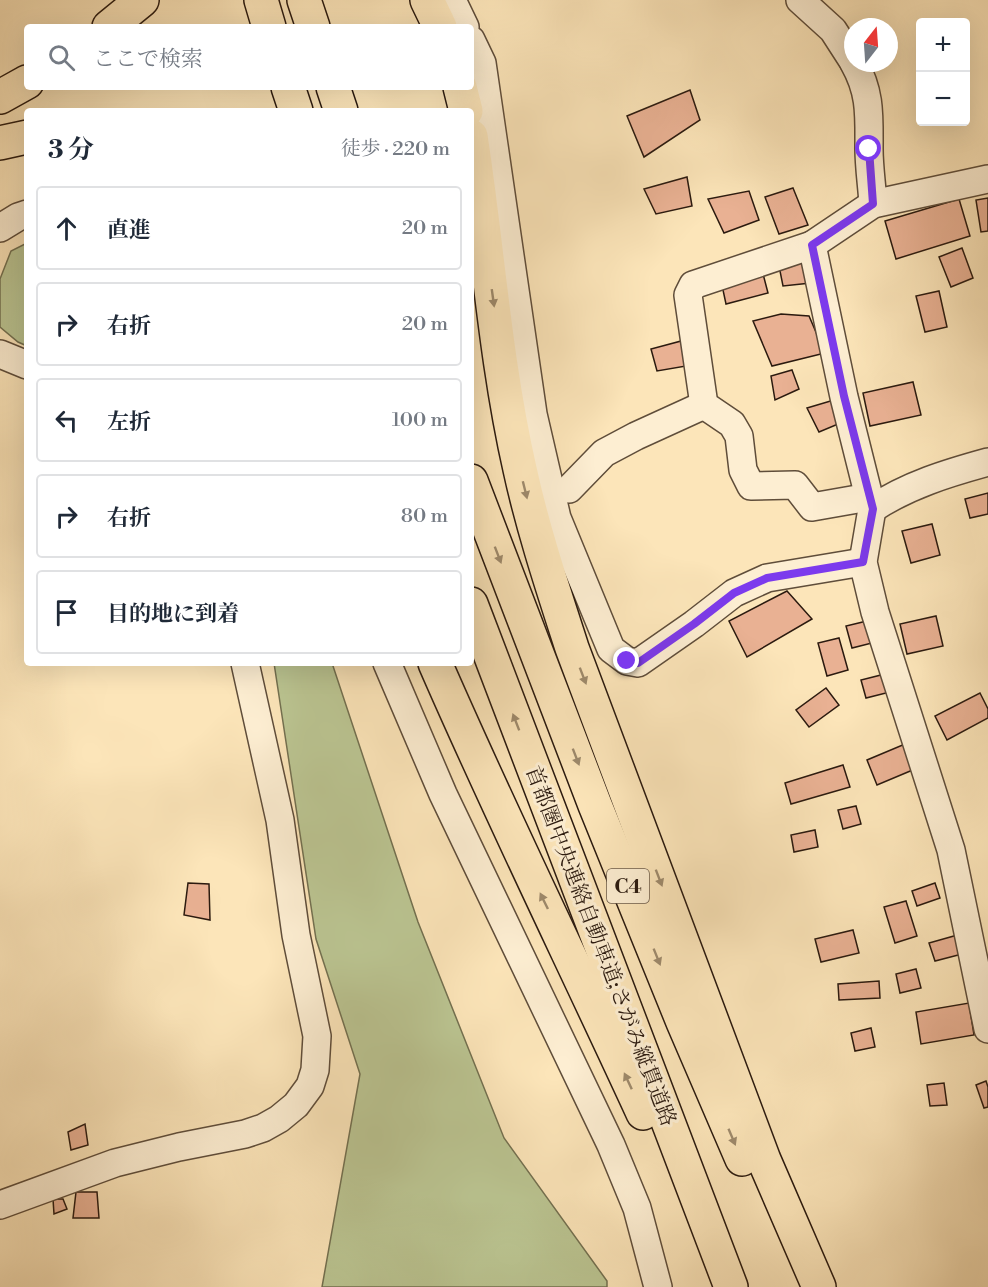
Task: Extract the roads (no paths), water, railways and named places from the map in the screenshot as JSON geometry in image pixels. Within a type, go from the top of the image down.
[{"type":"highway","points":[[113,24],[142,0]]},
{"type":"highway","points":[[261,0],[268,24]]},
{"type":"highway","points":[[304,0],[312,24]]},
{"type":"highway","points":[[427,0],[439,24]]},
{"type":"highway","points":[[0,97],[24,84]]},
{"type":"highway","points":[[289,90],[295,108]]},
{"type":"highway","points":[[334,90],[340,108]]},
{"type":"highway","points":[[461,90],[465,108]]},
{"type":"highway","points":[[0,143],[24,138]]},
{"type":"highway","points":[[474,158],[519,468],[553,587],[572,648],[764,1160],[819,1287]]},
{"type":"highway","name":"C4","points":[[474,489],[595,805],[683,1022],[797,1287]]},
{"type":"highway","name":"首都圏中央連絡自動車道;さがみ縦貫道路","points":[[474,612],[731,1287]]},
{"type":"highway","points":[[436,666],[517,846],[570,953],[723,1287]]},
{"type":"street","points":[[452,0],[464,24]]},
{"type":"street","points":[[800,0],[833,30],[844,47]]},
{"type":"street","points":[[474,46],[482,63],[533,414],[556,518],[611,648],[627,661],[638,663],[742,589],[767,578],[863,562]]},
{"type":"street","points":[[858,72],[868,98],[873,204]]},
{"type":"street","points":[[988,179],[873,204],[812,245],[693,285],[688,295],[704,405],[732,424],[739,436],[743,470],[751,486],[795,485],[812,507],[871,503],[887,499],[939,476],[988,462]]},
{"type":"street","points":[[0,228],[24,215]]},
{"type":"street","points":[[812,245],[844,396],[871,503],[863,562],[875,612],[951,850],[988,1029]]},
{"type":"street","points":[[0,354],[24,364]]},
{"type":"street","points":[[568,489],[604,453],[704,405]]},
{"type":"street","points":[[0,1205],[116,1163],[263,1128],[287,1112],[310,1086],[315,1070],[317,1036],[296,935],[280,820],[246,666]]},
{"type":"street","points":[[388,666],[443,794],[611,1145],[637,1208],[658,1287]]}]
